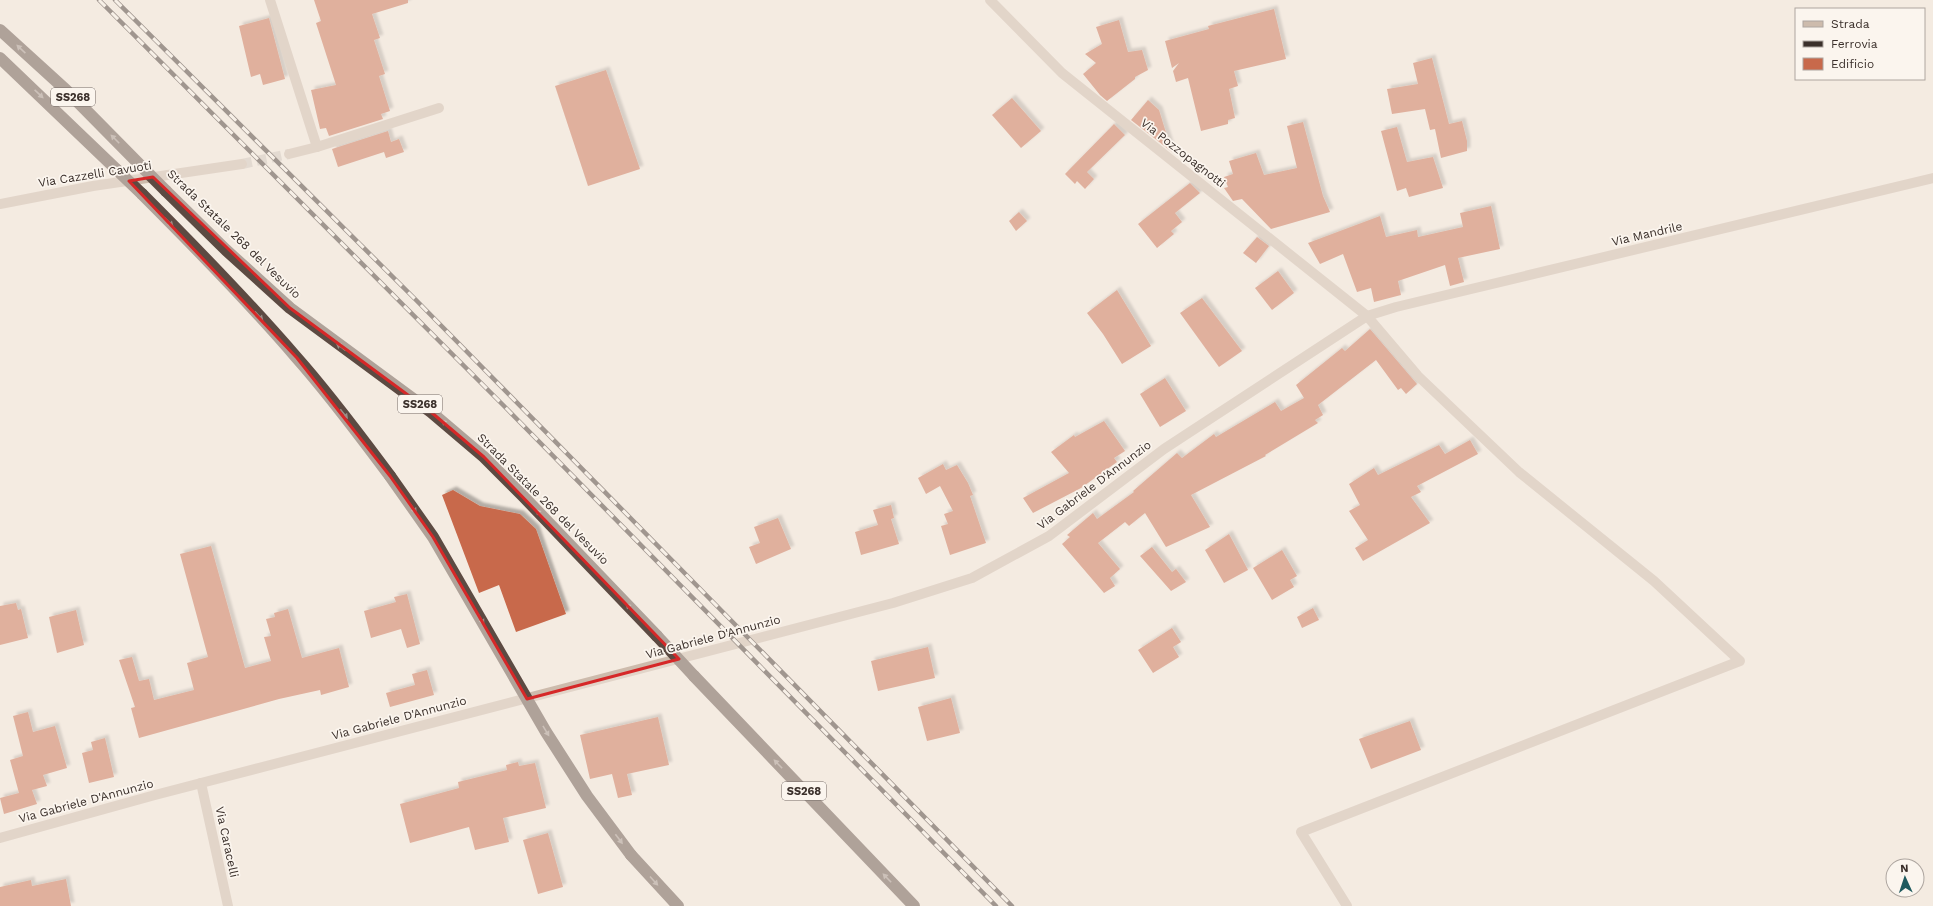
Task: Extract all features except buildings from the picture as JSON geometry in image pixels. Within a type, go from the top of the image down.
[{"type":"highway","name":"Strada Statale 268 del Vesuvio","points":[[0,30],[66,90],[237,260],[290,308],[431,412],[484,457],[914,906]]},
{"type":"highway","name":"SS268","points":[[0,58],[142,194],[246,300],[342,412],[433,537],[550,739],[587,796],[631,855],[678,906]]},
{"type":"street","points":[[270,0],[318,147]]},
{"type":"street","name":"Via Pozzopagnotti","points":[[990,0],[1062,73],[1367,316],[1418,376],[1519,472],[1654,581],[1740,661],[1301,832],[1347,906]]},
{"type":"street","points":[[289,154],[318,147],[439,108]]},
{"type":"street","name":"Via Cazzelli Cavuoti","points":[[0,204],[93,186],[242,164]]},
{"type":"street","name":"Via Mandrile","points":[[1367,316],[1396,307],[1933,178]]},
{"type":"street","name":"Via Gabriele D'Annunzio","points":[[0,838],[201,783],[893,604],[972,578],[1049,536],[1164,449],[1367,316]]},
{"type":"street","name":"Via Caracelli","points":[[201,783],[228,906]]},
{"type":"highlighted area","points":[[153,177],[290,308],[431,412],[484,457],[679,659],[527,699],[433,537],[390,476],[297,358],[129,181]]},
{"type":"tunnel","points":[[242,164],[289,154]]},
{"type":"railway","points":[[99,0],[507,409],[996,906]]},
{"type":"railway","points":[[115,0],[416,300],[1012,906]]}]
